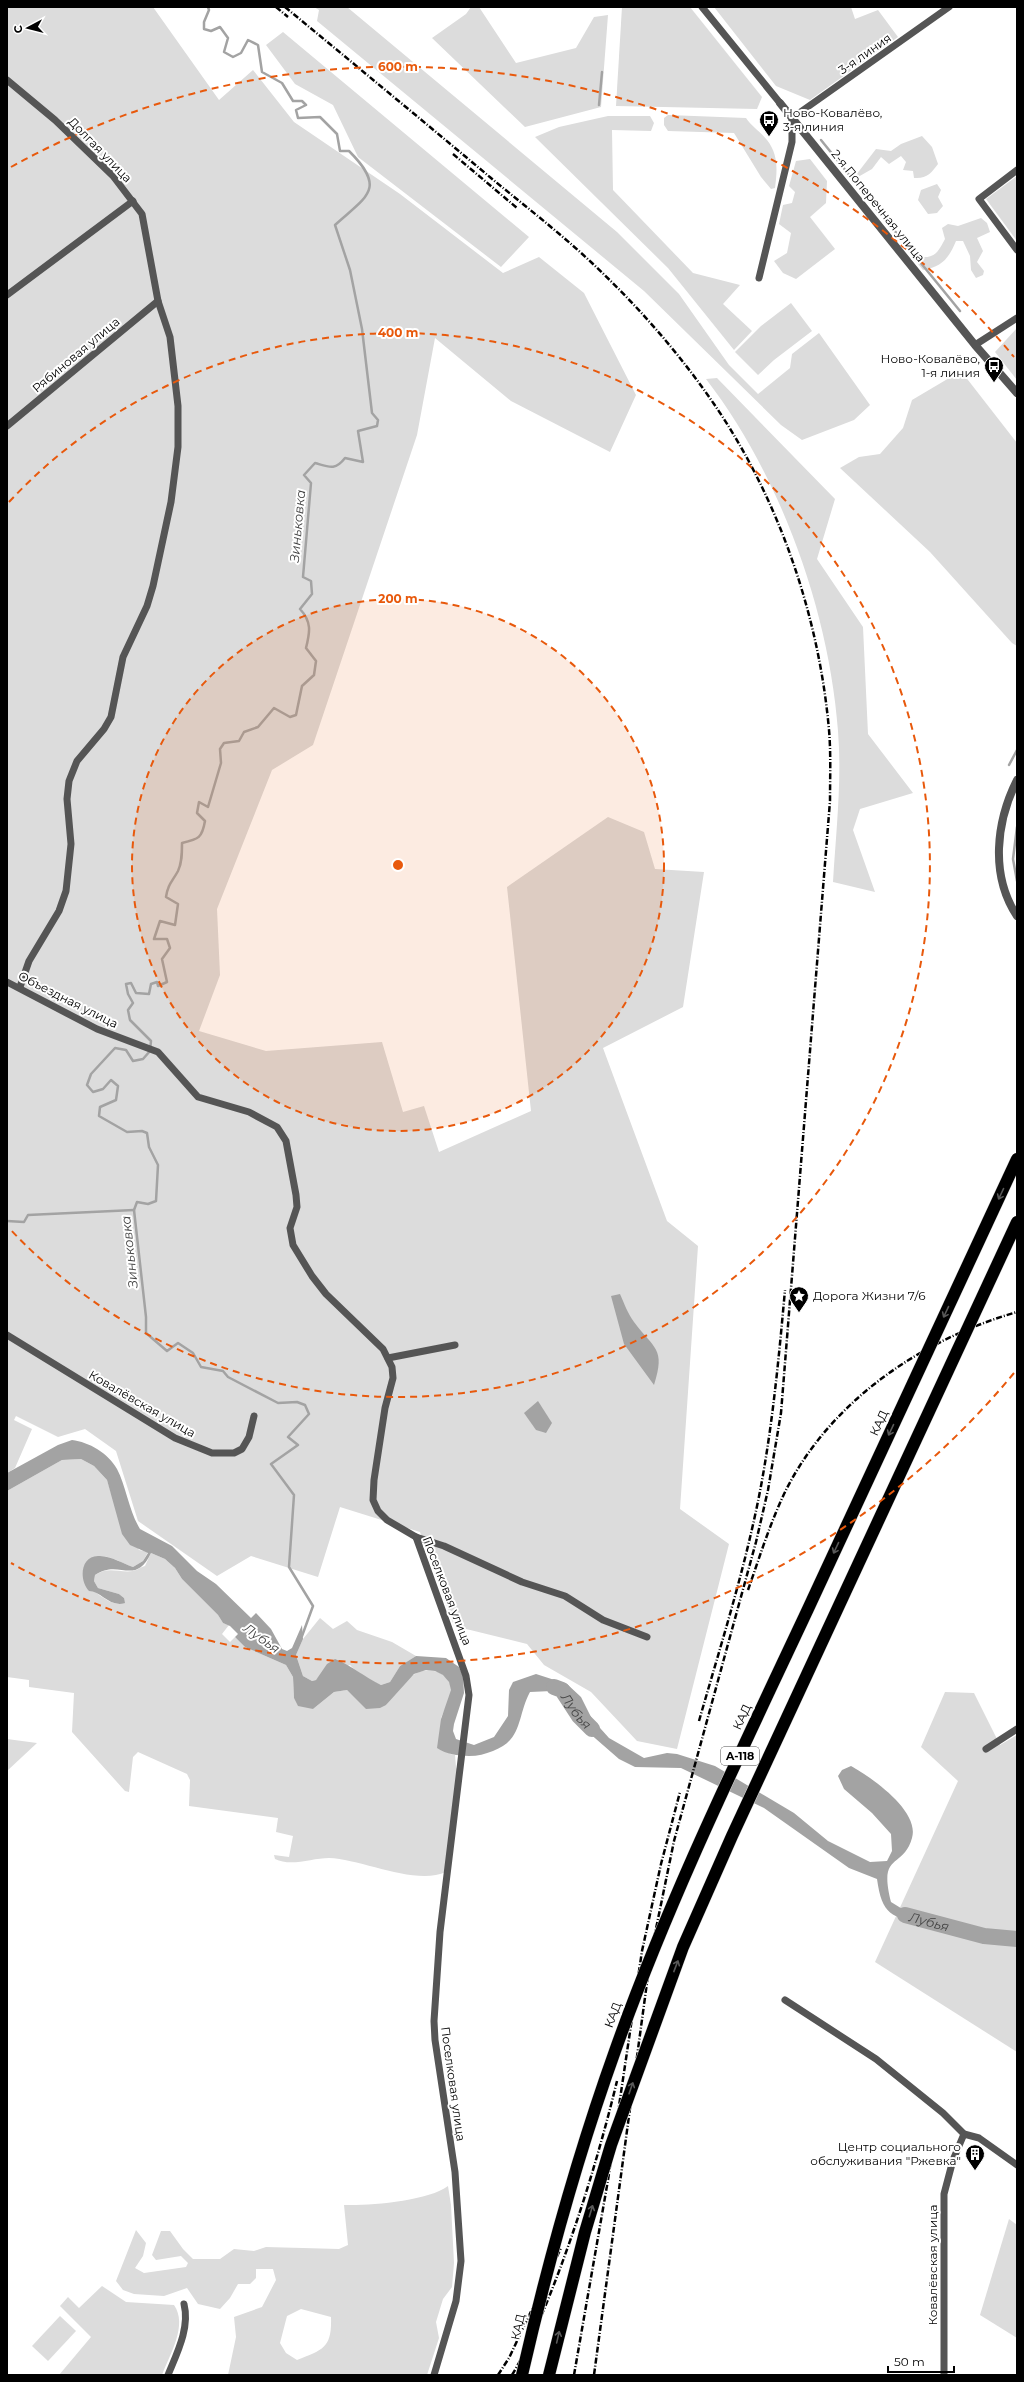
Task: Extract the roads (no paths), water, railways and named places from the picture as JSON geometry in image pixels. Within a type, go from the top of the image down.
[{"type":"highway","name":"КАД","points":[[522,2375],[538,2306],[586,2138],[614,2051],[659,1935],[709,1822],[1017,1159]]},
{"type":"highway","name":"А-118","points":[[549,2375],[584,2232],[611,2145],[683,1947],[735,1828],[1017,1222]]},
{"type":"street","name":"2-я Поперечная улица","points":[[702,7],[975,345],[1017,393]]},
{"type":"street","name":"3-я линия","points":[[792,118],[949,7]]},
{"type":"street","name":"Долгая улица","points":[[7,80],[55,120],[113,176],[142,214],[158,301],[170,337],[178,406],[178,447],[171,502],[153,586],[147,606],[122,657],[110,717],[104,729],[77,761],[70,781],[67,799],[71,844],[66,891],[59,911],[29,961],[20,987]]},
{"type":"street","points":[[759,278],[792,142],[792,118]]},
{"type":"street","points":[[1017,170],[978,199],[1017,250]]},
{"type":"street","points":[[7,294],[133,201]]},
{"type":"street","name":"Рябиновая улица","points":[[7,426],[158,301]]},
{"type":"street","points":[[975,345],[1017,318]]},
{"type":"street","points":[[1017,780],[1002,819],[998,850],[1002,880],[1017,916]]},
{"type":"street","name":"Объездная улица","points":[[7,982],[20,987],[97,1029],[158,1052],[198,1097],[249,1112],[277,1127],[286,1141],[296,1195],[297,1207],[290,1228],[293,1245],[312,1276],[326,1294],[374,1340],[388,1358]]},
{"type":"street","name":"Ковалёвская улица","points":[[7,1335],[118,1405],[175,1438],[204,1451],[228,1453],[242,1449],[249,1437],[254,1416]]},
{"type":"street","points":[[388,1358],[455,1345]]},
{"type":"street","name":"Поселковая улица","points":[[388,1358],[394,1378],[385,1408],[374,1480],[373,1500],[378,1511],[387,1520],[416,1537],[466,1676],[470,1694],[440,1932],[434,2021],[435,2040],[454,2172],[460,2261],[456,2301],[434,2375]]},
{"type":"street","points":[[416,1537],[444,1546],[516,1580],[564,1596],[604,1620],[647,1637]]},
{"type":"street","points":[[986,1749],[1017,1729]]},
{"type":"street","points":[[785,2000],[876,2059],[942,2113],[964,2134],[979,2138],[1017,2165]]},
{"type":"street","name":"Ковалёвская улица","points":[[944,2375],[944,2194],[952,2160],[964,2134]]},
{"type":"street","points":[[168,2375],[185,2330],[186,2314],[184,2304]]},
{"type":"water","points":[[620,1294],[632,1319],[656,1350],[659,1363],[654,1385],[624,1344],[611,1296]]},
{"type":"water","points":[[538,1401],[552,1423],[546,1433],[536,1430],[524,1413]]},
{"type":"water","points":[[72,1440],[85,1443],[98,1449],[113,1463],[120,1476],[136,1522],[140,1529],[172,1546],[197,1571],[216,1584],[251,1618],[256,1613],[271,1629],[282,1649],[287,1651],[292,1648],[302,1625],[303,1639],[296,1655],[303,1676],[312,1681],[316,1680],[327,1664],[335,1659],[381,1685],[390,1682],[400,1666],[416,1656],[446,1658],[459,1667],[463,1676],[464,1693],[453,1731],[456,1739],[474,1745],[494,1737],[508,1716],[509,1690],[513,1682],[536,1674],[567,1684],[581,1697],[592,1719],[609,1738],[644,1758],[667,1753],[677,1754],[715,1766],[794,1813],[828,1841],[870,1862],[887,1861],[892,1851],[891,1834],[872,1813],[844,1789],[838,1776],[842,1770],[851,1766],[860,1771],[892,1796],[909,1817],[912,1828],[912,1838],[908,1848],[890,1868],[888,1875],[888,1886],[891,1902],[904,1910],[926,1916],[925,1924],[904,1919],[890,1912],[885,1907],[882,1900],[877,1879],[849,1868],[764,1808],[681,1768],[635,1767],[619,1759],[588,1732],[572,1703],[561,1694],[552,1691],[530,1692],[514,1734],[510,1741],[503,1746],[493,1751],[478,1755],[469,1756],[452,1754],[437,1748],[441,1719],[451,1690],[449,1682],[443,1675],[435,1671],[426,1670],[414,1674],[386,1705],[380,1708],[366,1709],[347,1690],[334,1692],[313,1709],[298,1706],[294,1698],[293,1677],[286,1665],[245,1647],[235,1637],[238,1634],[230,1626],[223,1623],[218,1615],[182,1579],[175,1568],[165,1559],[151,1553],[145,1563],[139,1568],[133,1570],[112,1569],[95,1575],[94,1581],[98,1588],[119,1594],[124,1598],[125,1603],[115,1603],[89,1591],[83,1580],[83,1568],[89,1559],[94,1556],[100,1556],[113,1559],[133,1567],[143,1561],[148,1553],[130,1545],[122,1534],[107,1480],[94,1466],[81,1459],[62,1460],[7,1491],[7,1473],[58,1445]]},
{"type":"waterway","name":"Зиньковка","points":[[208,7],[209,10],[204,22],[204,29],[211,31],[220,27],[228,38],[224,52],[233,57],[241,53],[248,40],[258,45],[262,72],[282,83],[293,101],[302,101],[306,105],[296,110],[298,118],[320,117],[337,134],[340,151],[349,151],[361,164],[367,175],[370,183],[364,199],[335,225],[350,270],[362,329],[372,413],[378,420],[377,426],[358,431],[363,462],[345,458],[338,465],[332,467],[315,463],[304,475],[311,483],[303,577],[311,581],[312,594],[300,609],[307,618],[309,627],[306,648],[316,661],[314,675],[302,686],[296,715],[290,717],[274,708],[258,727],[244,732],[239,741],[224,743],[220,749],[221,763],[208,807],[199,802],[197,813],[205,821],[203,831],[196,839],[182,843],[182,858],[178,871],[169,886],[167,893],[166,897],[178,904],[175,925],[160,921],[154,939],[167,939],[170,948],[162,959],[167,982],[158,986],[157,982],[151,984],[149,994],[136,993],[131,983],[126,984],[128,994],[133,1003],[128,1010],[130,1020],[151,1041],[150,1051],[143,1059],[133,1061],[126,1050],[115,1048],[91,1074],[87,1085],[93,1092],[103,1089],[111,1080],[118,1086],[116,1100],[100,1107],[99,1116],[127,1132],[142,1131],[147,1133],[149,1147],[158,1165],[156,1201],[148,1204],[137,1202],[134,1210],[146,1317],[146,1333],[167,1351],[178,1343],[193,1353],[201,1367],[223,1371],[228,1377],[278,1403],[297,1402],[305,1405],[309,1414],[288,1437],[298,1445],[271,1464],[294,1495],[289,1567],[313,1606],[302,1636]]},
{"type":"waterway","points":[[599,105],[602,72]]},
{"type":"waterway","points":[[821,140],[880,213]]},
{"type":"waterway","points":[[885,219],[960,311]]},
{"type":"waterway","points":[[1009,765],[1017,750]]},
{"type":"waterway","points":[[1017,827],[1013,859],[1017,881]]},
{"type":"waterway","points":[[7,1221],[24,1222],[28,1215],[134,1210]]},
{"type":"waterway","name":"Лубья","points":[[554,1687],[562,1690],[579,1716],[592,1729]]},
{"type":"waterway","name":"Лубья","points":[[905,1915],[984,1936],[1017,1939]]},
{"type":"railway","points":[[276,7],[288,17]]},
{"type":"railway","points":[[285,7],[580,252],[609,279],[672,348],[701,385],[737,441],[758,479],[776,519],[792,560],[805,602],[816,644],[824,687],[830,739],[830,801],[781,1413],[768,1490],[756,1542],[674,1841],[651,1953],[594,2375]]},
{"type":"railway","points":[[453,154],[517,208]]},
{"type":"railway","points":[[699,1721],[741,1575],[761,1486],[772,1413],[785,1290]]},
{"type":"railway","points":[[748,1590],[771,1525],[787,1488],[806,1456],[829,1427],[855,1400],[884,1377],[915,1356],[948,1338],[1017,1312]]},
{"type":"railway","points":[[574,2375],[608,2180],[642,1951],[661,1864],[680,1792]]},
{"type":"railway","points":[[512,2375],[534,2332],[563,2262],[588,2185],[617,2081]]},
{"type":"railway","points":[[498,2375],[509,2358],[561,2248]]},
{"type":"place","name":"Ново-Ковалёво, 3-я линия","points":[[769,137]]},
{"type":"place","name":"Ново-Ковалёво, 1-я линия","points":[[994,383]]},
{"type":"place","name":"Дорога Жизни 7/6","points":[[799,1313]]},
{"type":"place","name":"Центр социального обслуживания \"Ржевка\"","points":[[975,2171]]}]
